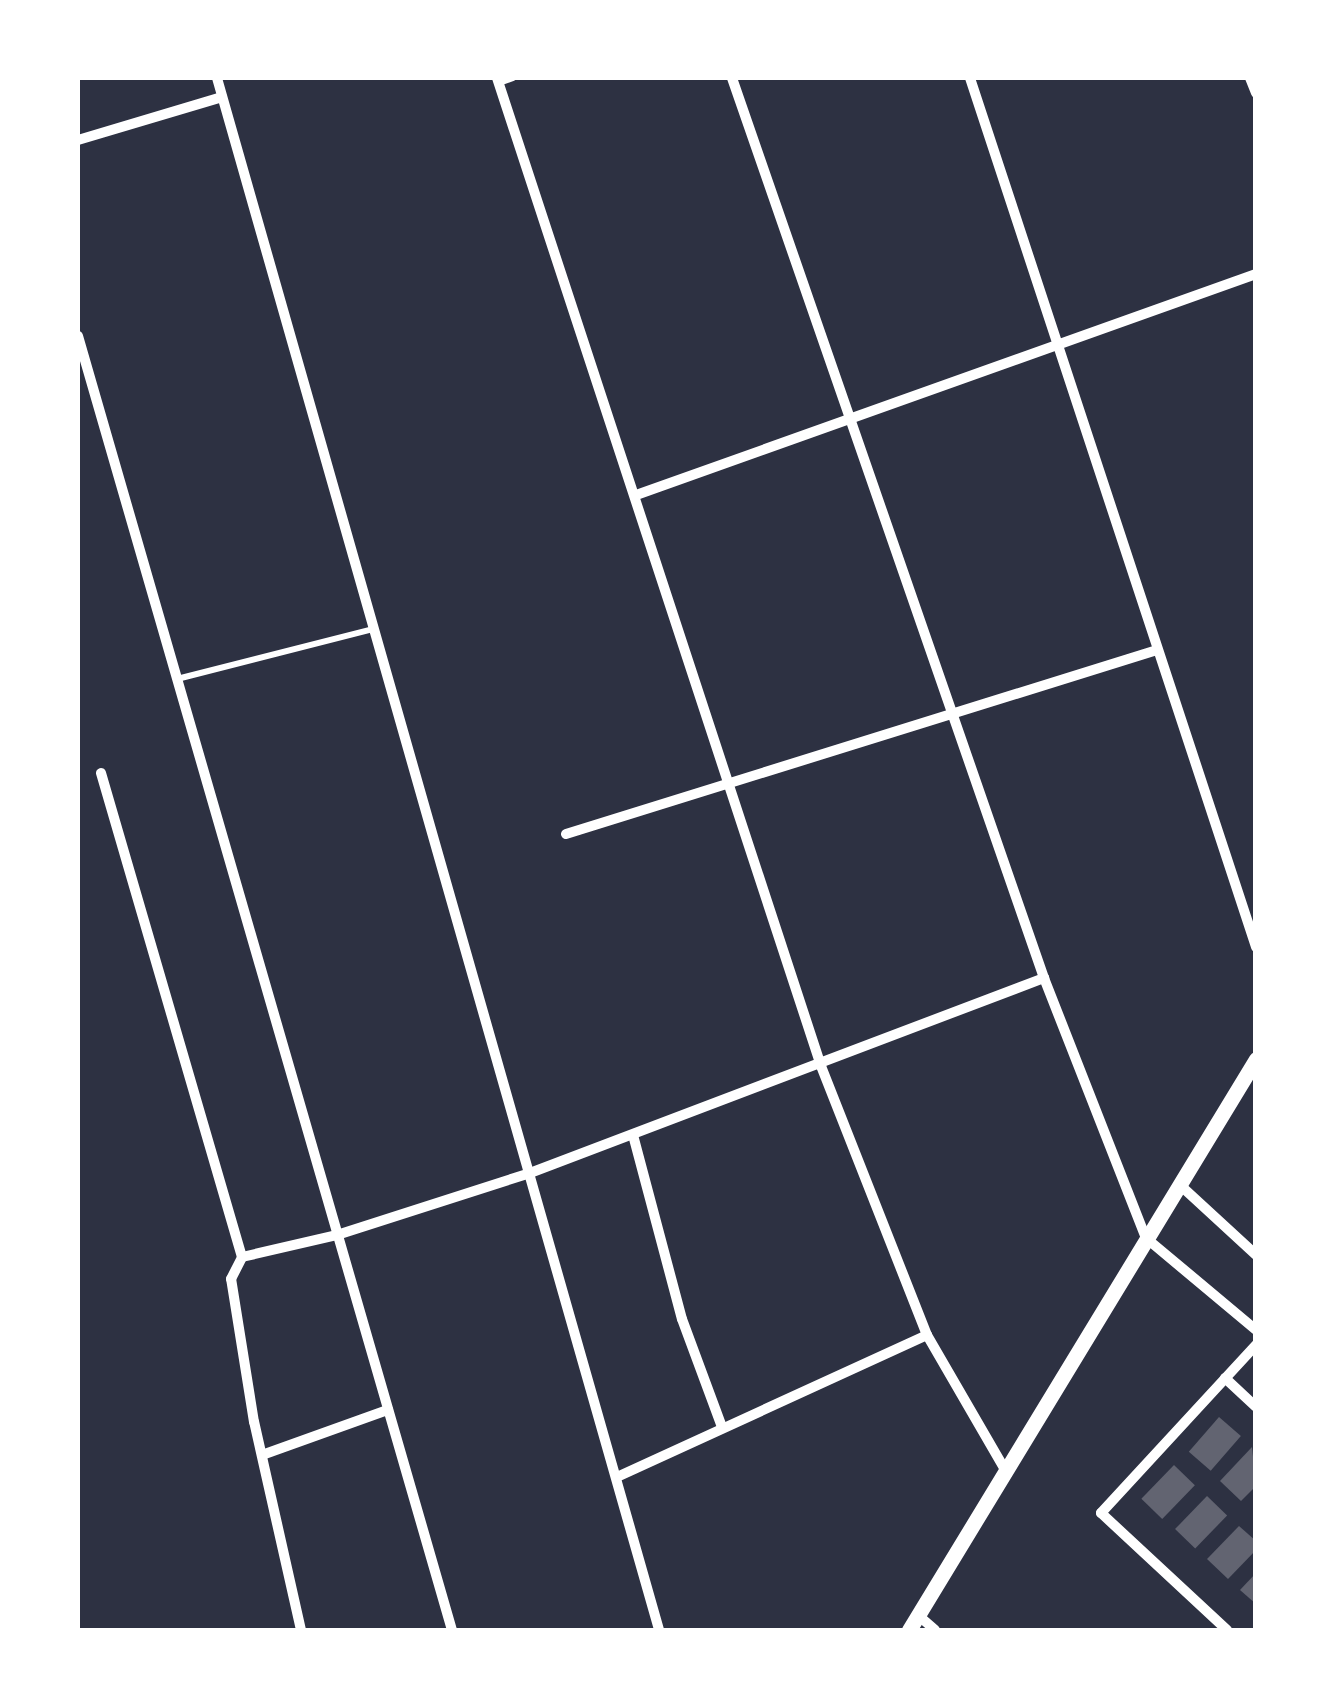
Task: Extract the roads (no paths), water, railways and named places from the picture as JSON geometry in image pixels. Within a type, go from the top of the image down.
[{"type":"street","points":[[217,78],[659,1630]]},
{"type":"street","points":[[732,78],[1044,978],[1146,1238],[1256,1330]]},
{"type":"street","points":[[970,78],[1054,344],[1256,948]]},
{"type":"street","points":[[1250,78],[1256,93]]},
{"type":"street","points":[[498,80],[733,782],[822,1066],[927,1334],[972,1423],[1008,1474]]},
{"type":"street","points":[[78,140],[222,97]]},
{"type":"street","points":[[638,494],[1256,274]]},
{"type":"street","points":[[78,336],[452,1630]]},
{"type":"street","points":[[566,834],[1157,650]]},
{"type":"street","points":[[100,773],[242,1257],[232,1279],[262,1455],[302,1630]]},
{"type":"street","points":[[242,1257],[338,1235],[530,1173],[822,1066],[1044,978]]},
{"type":"street","points":[[909,1630],[1008,1474],[1256,1059]]},
{"type":"street","points":[[633,1135],[682,1319],[722,1427]]},
{"type":"street","points":[[1180,1185],[1256,1255]]},
{"type":"street","points":[[616,1477],[927,1334]]},
{"type":"street","points":[[1227,1630],[1101,1512],[1256,1345]]},
{"type":"street","points":[[1225,1378],[1256,1407]]},
{"type":"street","points":[[262,1455],[388,1410]]},
{"type":"street","points":[[919,1616],[935,1630]]},
{"type":"lane","points":[[498,80],[514,78]]},
{"type":"lane","points":[[177,679],[374,629]]}]
